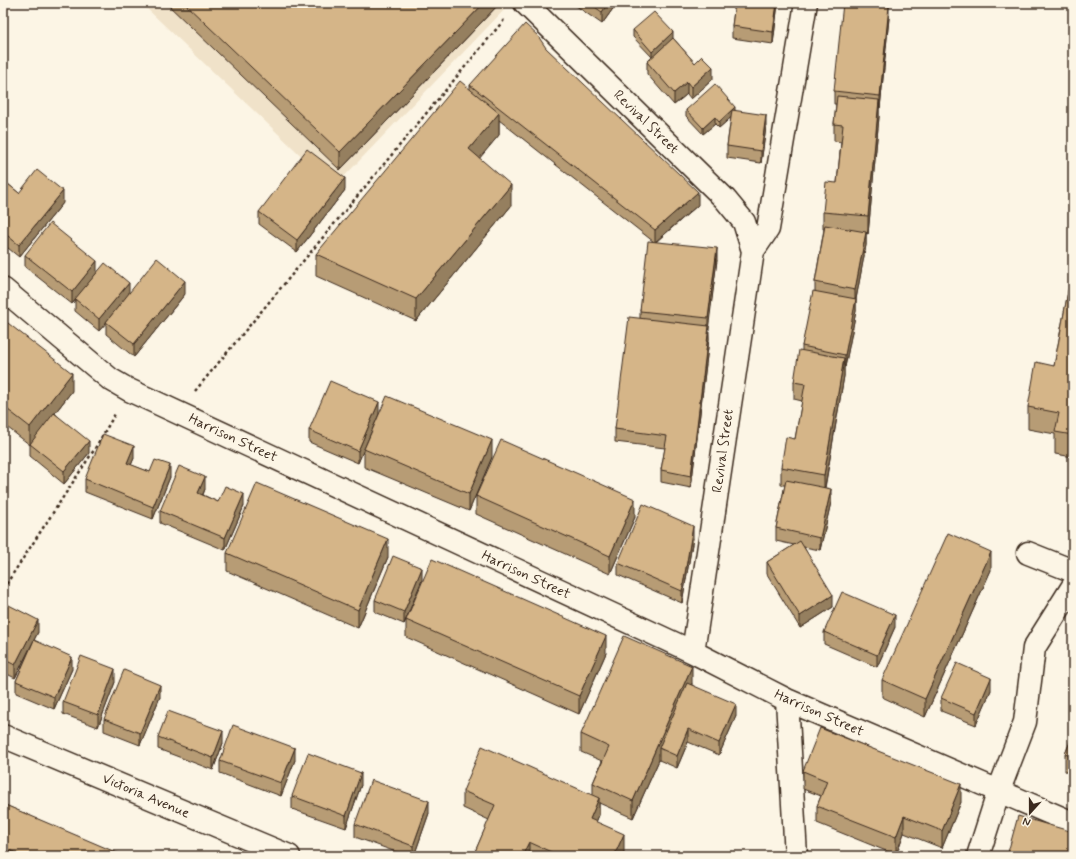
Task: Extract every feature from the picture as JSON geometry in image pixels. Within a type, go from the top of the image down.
[{"type":"street","name":"Revival Street","points":[[753,251],[768,229],[806,3]]},
{"type":"street","name":"Revival Street","points":[[517,9],[725,199],[744,222],[753,251],[693,652]]},
{"type":"street","name":"Harrison Street","points":[[3,289],[110,379],[129,390],[693,652],[787,700],[1073,823]]},
{"type":"street","points":[[1028,553],[1073,571]]},
{"type":"street","points":[[978,856],[999,790],[1025,722],[1034,648],[1073,586]]},
{"type":"street","points":[[787,700],[796,856]]},
{"type":"street","name":"Victoria Avenue","points":[[3,736],[289,856]]},
{"type":"path","points":[[177,413],[517,9]]},
{"type":"path","points":[[3,589],[94,450],[129,390]]},
{"type":"shaded area","points":[[141,3],[499,3],[505,9],[334,187]]},
{"type":"building","points":[[184,3],[484,3],[340,152]]},
{"type":"building","points":[[589,3],[608,3],[602,12]]},
{"type":"building","points":[[735,3],[777,3],[773,32],[732,26]]},
{"type":"building","points":[[843,3],[862,3],[889,6],[880,96],[834,91]]},
{"type":"building","points":[[654,12],[673,32],[652,52],[633,30]]},
{"type":"building","points":[[525,24],[538,36],[546,48],[698,192],[655,230],[470,85]]},
{"type":"building","points":[[673,38],[695,63],[702,56],[713,67],[691,87],[687,82],[674,93],[647,62]]},
{"type":"building","points":[[460,81],[499,113],[469,149],[511,185],[416,299],[316,254]]},
{"type":"building","points":[[715,84],[735,107],[719,122],[715,117],[703,128],[686,110]]},
{"type":"building","points":[[837,96],[879,100],[868,216],[823,212],[826,182],[837,183],[843,125],[834,124]]},
{"type":"building","points":[[732,110],[766,115],[761,151],[727,146]]},
{"type":"building","points":[[307,149],[345,178],[297,240],[259,212]]},
{"type":"building","points":[[37,170],[63,191],[19,245],[3,232],[3,180],[19,193]]},
{"type":"building","points":[[50,223],[97,261],[72,292],[25,255]]},
{"type":"building","points":[[825,225],[866,232],[855,290],[815,282]]},
{"type":"building","points":[[648,241],[717,248],[708,318],[640,311]]},
{"type":"building","points":[[157,258],[185,281],[134,344],[106,322]]},
{"type":"building","points":[[105,263],[129,283],[99,319],[75,299]]},
{"type":"building","points":[[1073,265],[1073,435],[1055,432],[1059,413],[1028,407],[1036,362],[1054,366]]},
{"type":"building","points":[[813,291],[856,299],[845,355],[802,346]]},
{"type":"building","points":[[629,317],[709,326],[691,476],[661,470],[667,436],[615,429]]},
{"type":"building","points":[[4,320],[72,373],[30,427],[3,406]]},
{"type":"building","points":[[799,350],[844,358],[824,475],[781,467],[786,437],[795,439],[805,384],[794,382]]},
{"type":"building","points":[[330,381],[379,402],[358,451],[309,430]]},
{"type":"building","points":[[387,396],[492,440],[469,494],[364,449]]},
{"type":"building","points":[[54,413],[89,441],[64,471],[30,444]]},
{"type":"building","points":[[103,434],[134,446],[127,463],[150,472],[155,460],[170,465],[153,507],[85,479]]},
{"type":"building","points":[[501,440],[635,499],[610,556],[476,496]]},
{"type":"building","points":[[179,466],[205,477],[198,493],[218,502],[225,486],[244,494],[225,538],[160,511]]},
{"type":"building","points":[[786,480],[831,489],[820,538],[776,528]]},
{"type":"building","points":[[257,483],[388,539],[358,610],[227,553]]},
{"type":"building","points":[[643,504],[693,526],[682,591],[618,563]]},
{"type":"building","points":[[948,533],[991,552],[925,699],[882,680]]},
{"type":"building","points":[[800,541],[833,595],[800,616],[767,562]]},
{"type":"building","points":[[393,556],[422,568],[404,612],[375,600]]},
{"type":"building","points":[[432,559],[606,636],[579,696],[406,620]]},
{"type":"building","points":[[842,592],[895,615],[877,655],[824,632]]},
{"type":"building","points":[[3,602],[38,620],[15,665],[3,659]]},
{"type":"building","points":[[624,636],[692,666],[633,801],[593,783],[609,747],[581,734]]},
{"type":"building","points":[[34,640],[72,657],[54,697],[16,681]]},
{"type":"building","points":[[81,656],[115,669],[98,715],[63,702]]},
{"type":"building","points":[[957,663],[991,678],[976,713],[941,698]]},
{"type":"building","points":[[124,670],[160,685],[140,733],[104,719]]},
{"type":"building","points":[[687,683],[736,704],[719,743],[688,729],[677,756],[659,748]]},
{"type":"building","points":[[168,711],[223,731],[213,758],[158,737]]},
{"type":"building","points":[[233,725],[295,748],[281,783],[220,761]]},
{"type":"building","points":[[820,728],[961,784],[942,831],[904,816],[896,837],[817,806],[827,781],[803,771]]},
{"type":"building","points":[[1073,735],[1073,757],[1065,754]]},
{"type":"building","points":[[482,746],[599,798],[590,819],[624,834],[614,856],[560,856],[529,842],[522,856],[478,856],[474,854],[495,805],[463,791]]},
{"type":"building","points":[[308,753],[361,773],[346,816],[292,796]]},
{"type":"building","points":[[371,780],[429,801],[413,846],[355,824]]},
{"type":"building","points":[[3,804],[120,854],[119,856],[23,856],[7,849],[3,856]]},
{"type":"building","points":[[1018,816],[1073,832],[1073,856],[1007,856]]}]
